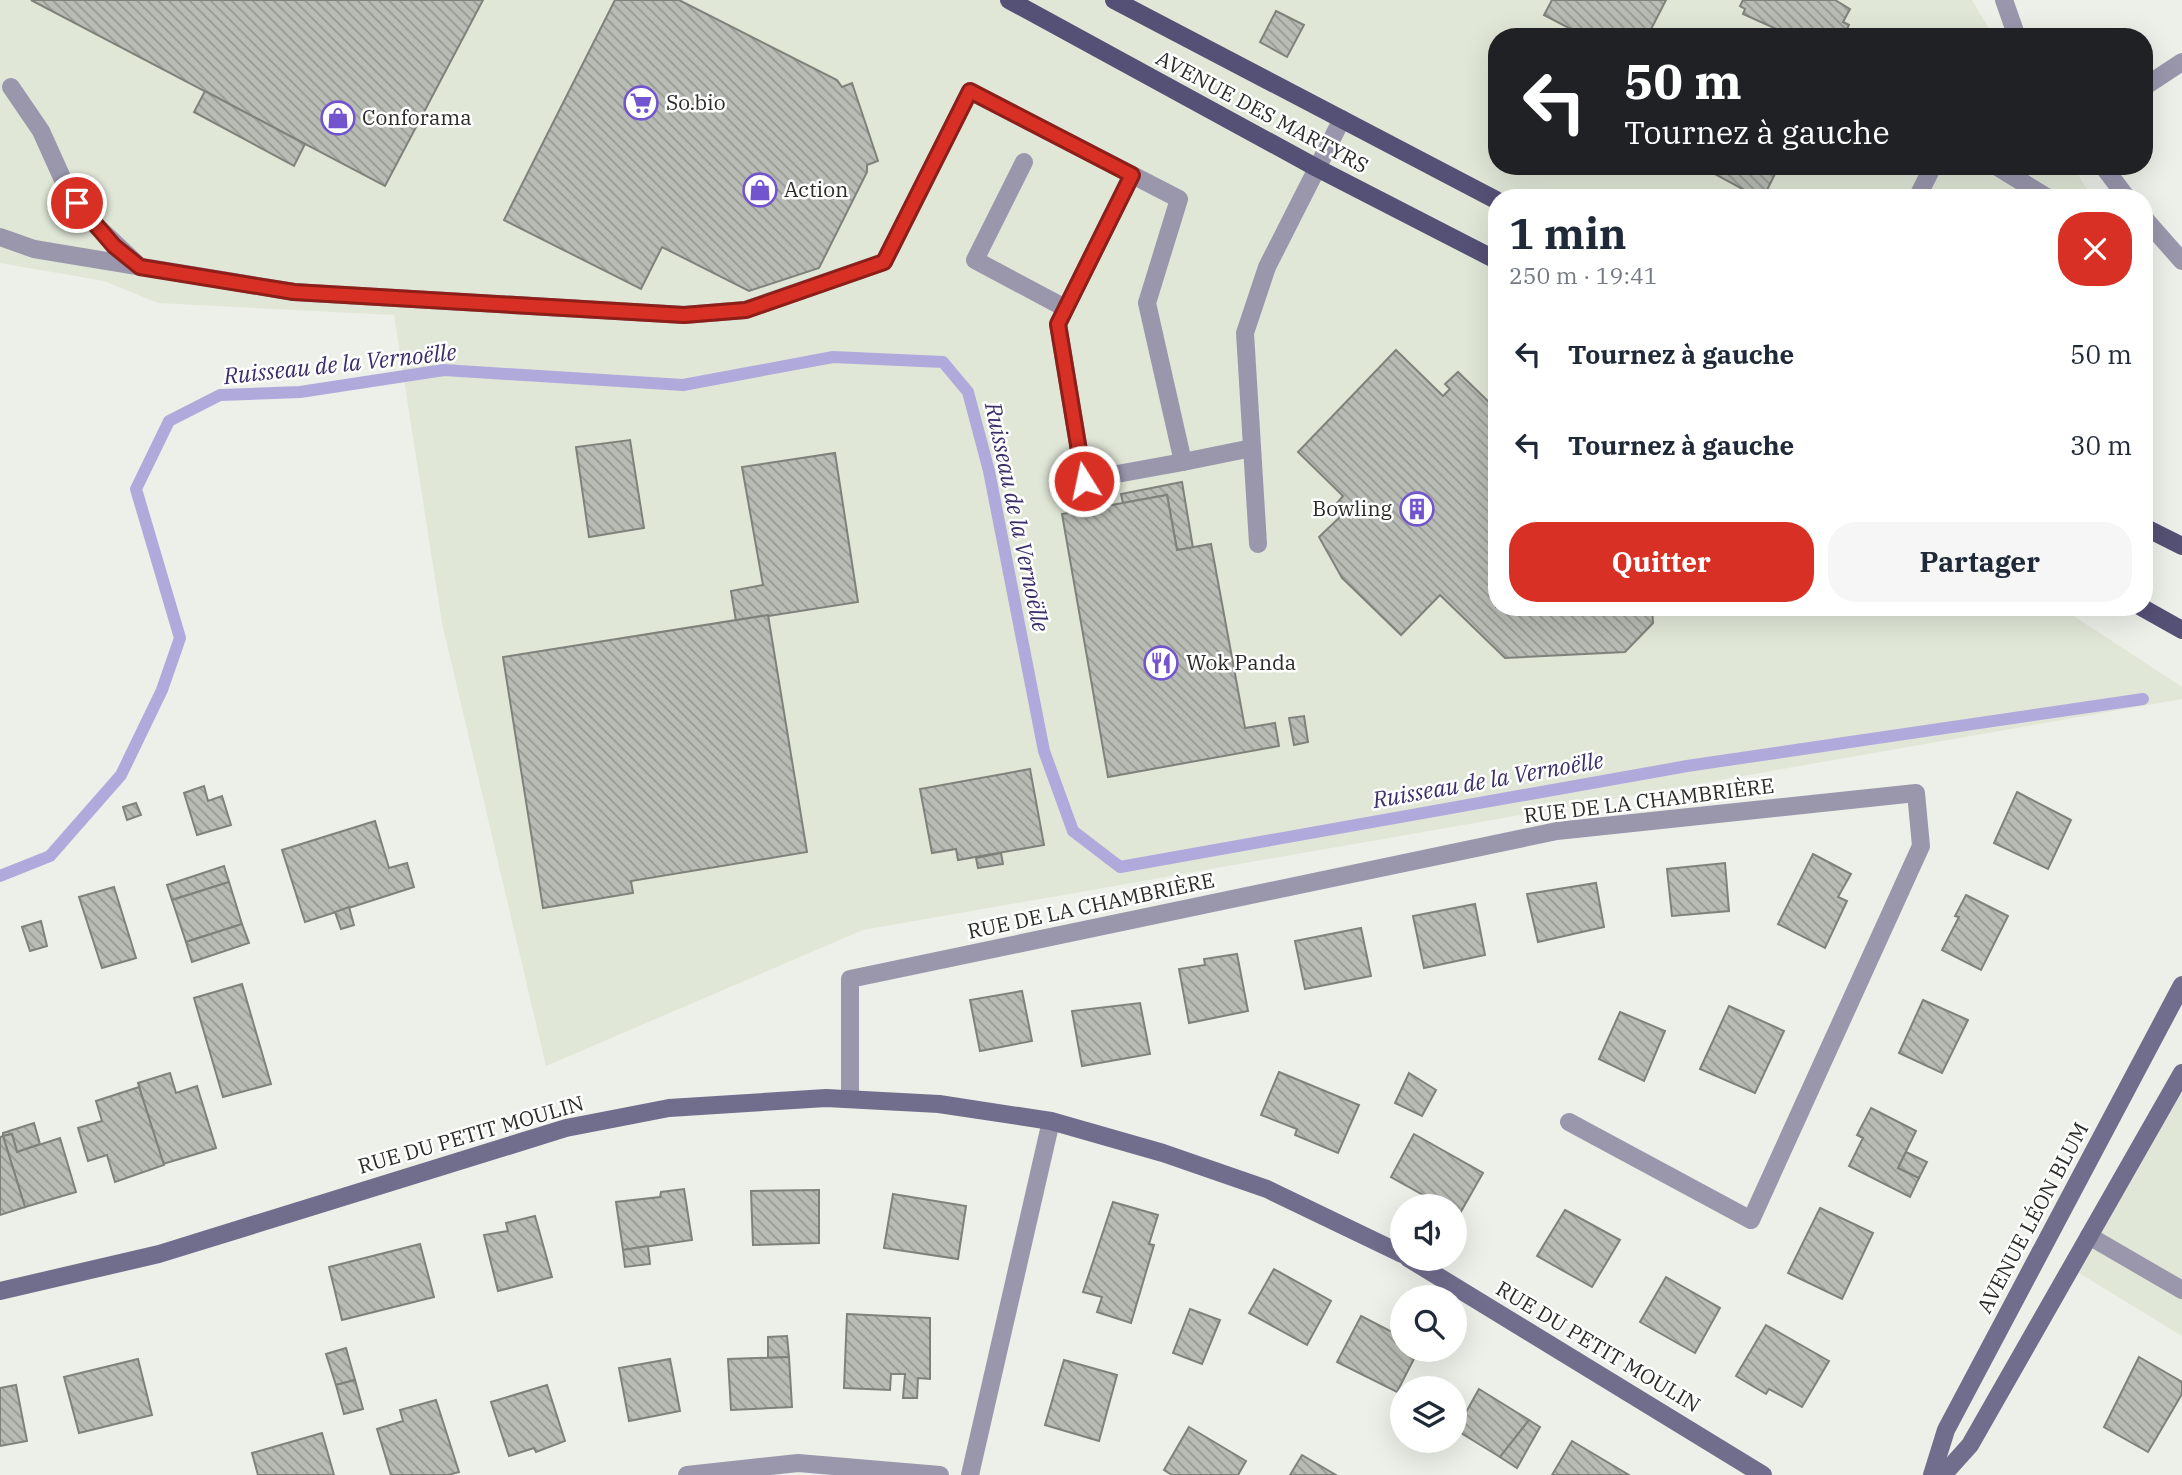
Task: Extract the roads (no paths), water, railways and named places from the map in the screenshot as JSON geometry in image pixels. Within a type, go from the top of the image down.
[{"type":"main road","name":"AVENUE DES MARTYRS","points":[[1009,0],[1317,168],[1488,256]]},
{"type":"main road","name":"AVENUE DES MARTYRS","points":[[1114,0],[1488,196]]},
{"type":"main road","points":[[2153,532],[2182,546]]},
{"type":"main road","points":[[2153,614],[2182,630]]},
{"type":"street","points":[[2004,0],[2014,28]]},
{"type":"street","points":[[2153,82],[2182,62]]},
{"type":"street","points":[[11,87],[41,131],[68,191],[86,216],[140,267]]},
{"type":"street","points":[[0,237],[34,249],[294,292],[684,315],[746,310],[884,262],[970,91],[1180,199],[1147,303],[1183,463]]},
{"type":"street","points":[[1258,544],[1245,333],[1267,267],[1342,119]]},
{"type":"street","points":[[1024,162],[975,260],[1065,308]]},
{"type":"street","points":[[1132,175],[1058,324],[1084,481],[1252,448]]},
{"type":"street","points":[[2011,175],[2033,189]]},
{"type":"street","points":[[2153,228],[2182,261]]},
{"type":"street","name":"RUE DE LA CHAMBRIÈRE","points":[[850,1099],[850,979],[1557,831],[1916,793],[1921,846],[1751,1220],[1569,1122]]},
{"type":"street","name":"AVENUE LÉON BLUM","points":[[1933,1475],[1945,1430],[2182,985]]},
{"type":"street","points":[[1943,1475],[1970,1444],[2182,1073]]},
{"type":"street","name":"RUE DU PETIT MOULIN","points":[[0,1291],[159,1254],[566,1128],[669,1108],[826,1098],[939,1104],[1051,1121],[1163,1153],[1267,1189],[1390,1248]]},
{"type":"street","points":[[971,1475],[1051,1121]]},
{"type":"street","points":[[2089,1236],[2182,1290]]},
{"type":"street","name":"RUE DU PETIT MOULIN","points":[[1429,1271],[1763,1475]]},
{"type":"street","points":[[687,1475],[798,1463],[940,1475]]},
{"type":"waterway","name":"Ruisseau de la Vernoëlle","points":[[0,876],[50,856],[121,775],[162,690],[180,638],[136,489],[169,421],[220,395],[300,392],[444,370],[683,385],[833,357],[943,362],[968,392],[989,471],[1044,751],[1073,831],[1120,867],[1687,766],[2143,699]]},
{"type":"place","name":"So.bio","points":[[641,103]]},
{"type":"place","name":"Conforama","points":[[338,118]]},
{"type":"place","name":"Action","points":[[760,190]]},
{"type":"place","name":"Bowling","points":[[1417,509]]},
{"type":"place","name":"Wok Panda","points":[[1161,663]]}]
